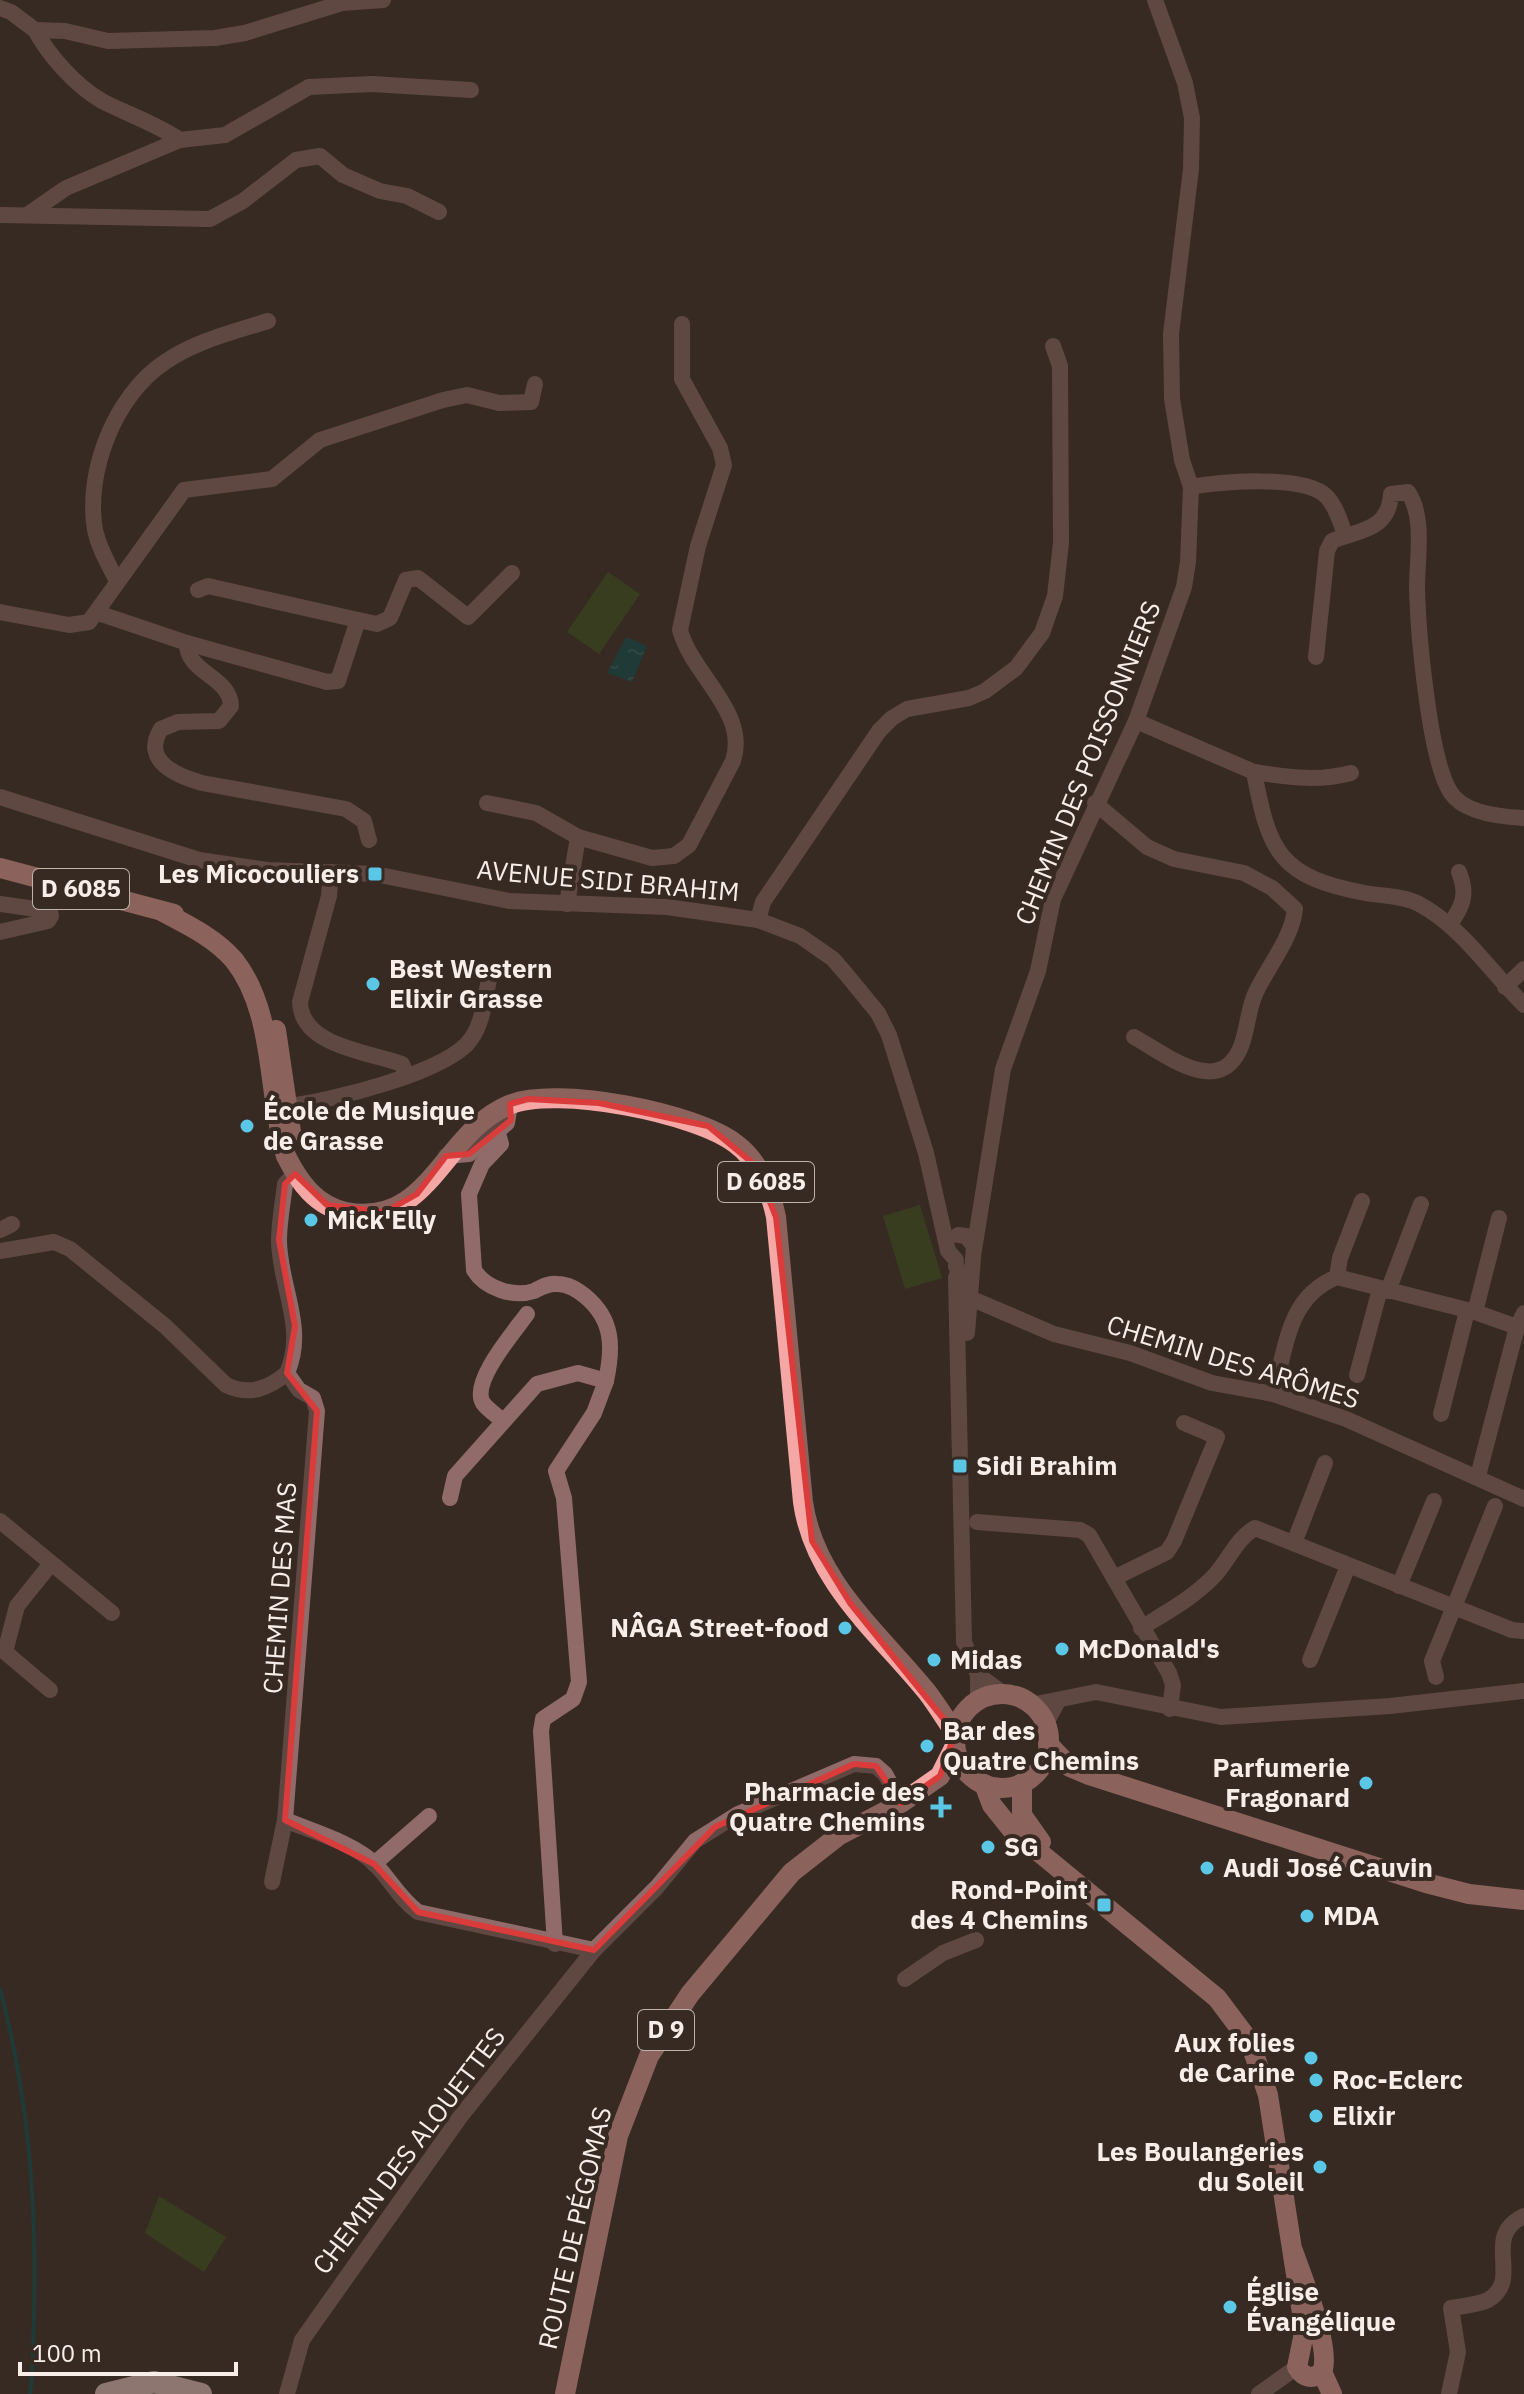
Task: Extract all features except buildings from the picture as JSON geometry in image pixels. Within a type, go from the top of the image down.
[{"type":"highway","points":[[106,2394],[154,2382],[201,2394]]},
{"type":"main road","name":"D 6085","points":[[0,868],[184,916],[222,935],[242,953],[255,972],[275,1023],[289,1106],[295,1174]]},
{"type":"main road","name":"D 6085","points":[[163,912],[199,931],[234,961],[251,993],[263,1029],[280,1137],[295,1174],[327,1205],[372,1214],[404,1205],[433,1177],[446,1156],[475,1125],[510,1104],[528,1099],[571,1098],[690,1120],[724,1135],[755,1165],[767,1182],[776,1217],[803,1502],[812,1541],[850,1603],[929,1694],[955,1740]]},
{"type":"main road","points":[[263,1029],[272,1049],[282,1104],[289,1106]]},
{"type":"main road","points":[[929,1694],[975,1702],[1004,1694],[1031,1705],[1070,1767]]},
{"type":"main road","points":[[975,1702],[961,1717],[955,1740],[992,1805],[1012,1830],[1224,2004],[1250,2042],[1268,2095],[1311,2369],[1332,2394]]},
{"type":"main road","points":[[1047,1734],[1029,1778],[1025,1824],[1069,1876]]},
{"type":"main road","name":"D 9","points":[[940,1776],[955,1740]]},
{"type":"main road","points":[[940,1776],[976,1779],[1010,1787],[1029,1778],[1070,1767],[1426,1883],[1469,1894],[1524,1900]]},
{"type":"main road","name":"ROUTE DE PÉGOMAS","points":[[565,2394],[618,2136],[649,2056],[690,1994],[792,1872],[838,1836],[901,1803],[940,1776]]},
{"type":"street","points":[[35,30],[65,31],[108,41],[215,38],[245,33],[342,3],[383,0]]},
{"type":"street","name":"CHEMIN DES POISSONNIERS","points":[[964,1258],[980,1225],[978,1210],[1003,1069],[1038,971],[1053,899],[1095,803],[1136,721],[1184,587],[1191,487],[1182,460],[1172,399],[1171,334],[1190,178],[1192,118],[1185,83],[1157,2]]},
{"type":"street","points":[[0,8],[11,12],[35,30],[47,52],[100,100],[154,122],[180,140]]},
{"type":"street","points":[[27,215],[66,188],[180,140],[225,135],[309,87],[386,84],[471,90]]},
{"type":"street","points":[[0,215],[210,219],[243,201],[296,160],[320,156],[343,175],[380,191],[407,196],[439,212]]},
{"type":"street","points":[[117,581],[101,551],[93,512],[97,477],[108,436],[139,385],[167,360],[210,339],[268,321]]},
{"type":"street","points":[[487,803],[536,813],[578,837],[652,858],[682,851],[689,845],[736,749],[735,727],[680,630],[698,546],[724,465],[720,448],[682,379],[682,324]]},
{"type":"street","points":[[758,920],[763,902],[879,731],[907,709],[969,698],[985,691],[1016,668],[1042,633],[1055,596],[1061,543],[1060,366],[1053,346]]},
{"type":"street","points":[[0,612],[78,626],[89,622],[184,490],[272,479],[320,440],[443,400],[467,395],[499,403],[531,402],[535,384]]},
{"type":"street","points":[[1191,487],[1251,481],[1314,489],[1326,496],[1345,535]]},
{"type":"street","points":[[1316,657],[1327,551],[1332,541],[1345,535],[1369,531],[1390,505],[1391,494],[1408,492],[1413,500],[1418,526],[1417,592],[1424,672],[1441,771],[1451,795],[1466,807],[1524,818]]},
{"type":"street","points":[[198,590],[208,586],[377,624],[390,618],[406,580],[412,577],[463,615],[472,616],[512,573]]},
{"type":"street","points":[[98,613],[187,643],[327,682],[338,681],[358,620]]},
{"type":"street","points":[[187,643],[191,660],[229,693],[231,706],[229,713],[219,721],[178,722],[161,729],[155,746],[161,763],[179,775],[202,783],[346,809],[364,821],[369,840]]},
{"type":"street","points":[[1136,721],[1254,772],[1299,779],[1329,779],[1351,773]]},
{"type":"street","points":[[1254,772],[1264,826],[1288,863],[1321,884],[1416,901],[1450,924],[1524,1005]]},
{"type":"street","name":"AVENUE SIDI BRAHIM","points":[[0,797],[199,860],[268,870],[375,874],[509,901],[657,906],[758,920],[816,945],[840,966],[878,1013],[897,1057],[943,1216],[956,1238]]},
{"type":"street","points":[[1095,803],[1147,847],[1174,859],[1244,873],[1272,888],[1295,909],[1293,923],[1254,995],[1239,1051],[1225,1068],[1214,1073],[1200,1072],[1134,1037]]},
{"type":"street","points":[[567,904],[578,837]]},
{"type":"street","points":[[331,872],[329,896],[300,1002],[300,1016],[317,1035],[402,1064],[406,1074]]},
{"type":"street","points":[[1450,924],[1463,907],[1465,887],[1459,872]]},
{"type":"street","points":[[0,904],[50,911],[51,916],[48,921],[0,932]]},
{"type":"street","points":[[1505,987],[1524,969]]},
{"type":"street","points":[[289,1106],[367,1091],[465,1047],[477,1029],[490,975]]},
{"type":"street","points":[[446,1156],[469,1154],[511,1117],[510,1104]]},
{"type":"street","points":[[497,1130],[501,1144],[482,1164],[469,1194],[474,1270],[479,1279],[504,1291],[532,1291],[554,1283],[576,1289],[594,1304],[606,1320],[611,1342],[606,1381],[594,1413],[556,1471],[564,1498],[579,1682],[573,1699],[543,1719],[541,1731],[555,1944]]},
{"type":"street","points":[[0,1251],[54,1242],[70,1249],[165,1326],[226,1385],[237,1390],[263,1389],[287,1373],[295,1326],[279,1240],[285,1184],[295,1174]]},
{"type":"street","points":[[1337,1277],[1362,1201]]},
{"type":"street","points":[[1357,1375],[1384,1290],[1421,1204]]},
{"type":"street","name":"CHEMIN DES POISSONNIERS","points":[[956,1238],[978,1210]]},
{"type":"street","points":[[1441,1414],[1499,1218]]},
{"type":"street","points":[[964,1258],[950,1255],[956,1238],[972,1242],[964,1258],[961,1370],[964,1642],[978,1675],[975,1702]]},
{"type":"street","points":[[961,1370],[970,1298],[964,1258]]},
{"type":"street","points":[[1273,1394],[1297,1308],[1319,1284],[1337,1277],[1471,1312],[1520,1320],[1478,1476]]},
{"type":"street","name":"CHEMIN DES ARÔMES","points":[[970,1298],[1054,1334],[1130,1353],[1212,1383],[1273,1394],[1346,1419],[1524,1499]]},
{"type":"street","points":[[502,1420],[483,1403],[482,1392],[494,1358],[527,1314]]},
{"type":"street","name":"CHEMIN DES MAS","points":[[272,1882],[285,1820],[317,1411],[313,1398],[299,1390],[287,1373]]},
{"type":"street","points":[[450,1498],[455,1476],[524,1396],[550,1379],[578,1373],[606,1381]]},
{"type":"street","points":[[1114,1578],[1167,1552],[1174,1541],[1217,1437],[1184,1423]]},
{"type":"street","points":[[1294,1543],[1325,1463]]},
{"type":"street","points":[[1399,1586],[1434,1501]]},
{"type":"street","points":[[1436,1677],[1432,1661],[1495,1506]]},
{"type":"street","points":[[0,1521],[112,1613]]},
{"type":"street","points":[[977,1522],[1080,1530],[1089,1535],[1169,1673],[1173,1685],[1170,1709]]},
{"type":"street","points":[[1141,1628],[1200,1591],[1230,1556],[1242,1535],[1255,1528],[1512,1630],[1524,1631]]},
{"type":"street","points":[[50,1565],[17,1606],[5,1652],[50,1690]]},
{"type":"street","points":[[1310,1660],[1348,1566]]},
{"type":"street","points":[[978,1675],[1004,1694]]},
{"type":"street","points":[[1031,1705],[1096,1692],[1221,1717],[1299,1714],[1524,1691]]},
{"type":"street","points":[[1047,1734],[1058,1701]]},
{"type":"street","points":[[285,1820],[346,1846],[374,1864],[403,1901],[418,1912],[594,1950],[657,1887],[695,1841],[738,1814],[865,1762],[885,1774],[901,1803]]},
{"type":"street","points":[[374,1864],[429,1816]]},
{"type":"street","points":[[905,1979],[943,1953],[976,1940]]},
{"type":"street","name":"CHEMIN DES ALOUETTES","points":[[287,2394],[302,2340],[352,2264],[460,2117],[594,1950]]},
{"type":"street","points":[[1449,2394],[1458,2352],[1451,2308],[1486,2301],[1497,2294],[1505,2283],[1503,2235],[1512,2222],[1524,2216]]},
{"type":"street","points":[[1259,2394],[1311,2369]]},
{"type":"highlighted area","points":[[528,1099],[599,1103],[708,1126],[755,1165],[776,1217],[812,1541],[850,1603],[955,1733],[940,1776],[901,1803],[876,1766],[854,1764],[715,1827],[594,1950],[418,1912],[374,1864],[285,1820],[317,1411],[287,1373],[295,1326],[279,1240],[285,1184],[295,1174],[327,1205],[385,1212],[417,1194],[446,1156],[469,1154],[511,1120],[510,1104]]},
{"type":"green space","points":[[608,572],[640,594],[599,654],[567,632]]},
{"type":"green space","points":[[920,1205],[942,1278],[905,1289],[883,1216]]},
{"type":"green space","points":[[159,2196],[226,2237],[204,2272],[145,2233]]},
{"type":"water","points":[[626,637],[647,646],[632,682],[607,673]]},
{"type":"waterway","points":[[0,1989],[18,2068],[32,2188],[35,2268],[30,2394]]},
{"type":"place","name":"Les Micocouliers","points":[[375,874]]},
{"type":"place","name":"Best Western Elixir Grasse","points":[[373,984]]},
{"type":"place","name":"École de Musique de Grasse","points":[[247,1126]]},
{"type":"place","name":"Mick'Elly","points":[[311,1220]]},
{"type":"place","name":"Sidi Brahim","points":[[960,1466]]},
{"type":"place","name":"NÂGA Street-food","points":[[845,1628]]},
{"type":"place","name":"McDonald's","points":[[1062,1649]]},
{"type":"place","name":"Midas","points":[[934,1660]]},
{"type":"place","name":"Bar des Quatre Chemins","points":[[927,1746]]},
{"type":"place","name":"Parfumerie Fragonard","points":[[1366,1783]]},
{"type":"place","name":"Pharmacie des Quatre Chemins","points":[[941,1807]]},
{"type":"place","name":"SG","points":[[988,1847]]},
{"type":"place","name":"Audi José Cauvin","points":[[1207,1868]]},
{"type":"place","name":"Rond-Point des 4 Chemins","points":[[1104,1905]]},
{"type":"place","name":"MDA","points":[[1307,1916]]},
{"type":"place","name":"Aux folies de Carine","points":[[1311,2058]]},
{"type":"place","name":"Roc-Eclerc","points":[[1316,2080]]},
{"type":"place","name":"Elixir","points":[[1316,2116]]},
{"type":"place","name":"Les Boulangeries du Soleil","points":[[1320,2167]]},
{"type":"place","name":"Église Évangélique","points":[[1230,2307]]}]
